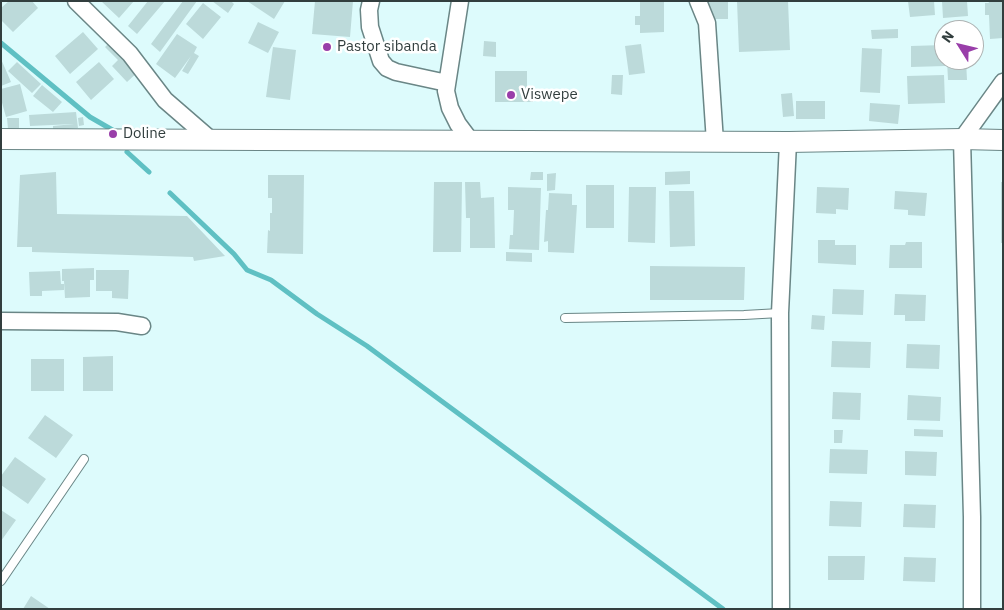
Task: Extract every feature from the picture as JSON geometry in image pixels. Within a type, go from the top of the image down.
[{"type":"street","points":[[76,1],[130,54],[166,100],[210,140]]},
{"type":"street","points":[[371,1],[369,10],[370,26],[381,61],[387,68],[396,72],[447,83]]},
{"type":"street","points":[[460,1],[446,91],[450,108],[458,124],[470,140]]},
{"type":"street","points":[[698,1],[707,23],[715,142]]},
{"type":"street","points":[[972,609],[972,517],[962,139],[1003,82]]},
{"type":"street","points":[[1,139],[715,142],[1003,140]]},
{"type":"street","points":[[780,609],[780,313],[788,142]]},
{"type":"street","points":[[1,321],[117,322],[142,326]]},
{"type":"lane","points":[[565,318],[780,313]]},
{"type":"lane","points":[[1,582],[84,459]]},
{"type":"building","points":[[9,1],[32,1],[38,8],[13,32],[1,20],[1,8]]},
{"type":"building","points":[[101,1],[134,1],[119,18]]},
{"type":"building","points":[[148,1],[165,1],[137,34],[128,26]]},
{"type":"building","points":[[183,1],[197,1],[160,52],[151,44]]},
{"type":"building","points":[[212,1],[231,1],[234,4],[228,13]]},
{"type":"building","points":[[247,1],[285,1],[274,19]]},
{"type":"building","points":[[315,1],[353,1],[350,37],[312,34]]},
{"type":"building","points":[[640,1],[664,1],[664,32],[640,33],[640,25],[635,25],[635,16],[640,16]]},
{"type":"building","points":[[704,1],[728,1],[728,19],[712,19]]},
{"type":"building","points":[[737,1],[788,1],[790,50],[739,52]]},
{"type":"building","points":[[908,1],[934,1],[935,15],[910,17]]},
{"type":"building","points":[[942,1],[967,1],[968,16],[943,18]]},
{"type":"building","points":[[988,1],[1003,1],[1003,38],[990,39],[989,15],[985,15],[985,3],[989,3]]},
{"type":"building","points":[[203,3],[221,17],[203,39],[186,24]]},
{"type":"building","points":[[258,22],[279,32],[268,53],[248,43]]},
{"type":"building","points":[[898,29],[898,38],[872,39],[871,30]]},
{"type":"building","points":[[83,32],[98,49],[70,74],[55,56]]},
{"type":"building","points":[[177,34],[197,47],[194,53],[199,56],[188,74],[182,71],[191,56],[175,78],[156,64]]},
{"type":"building","points":[[111,41],[140,70],[127,82],[112,66],[118,60],[105,47]]},
{"type":"building","points":[[484,41],[496,42],[496,57],[483,56]]},
{"type":"building","points":[[641,44],[645,73],[629,75],[625,46]]},
{"type":"building","points":[[934,45],[934,66],[911,67],[911,46]]},
{"type":"building","points":[[273,47],[296,50],[290,100],[266,97]]},
{"type":"building","points":[[862,48],[882,49],[880,93],[860,92]]},
{"type":"building","points":[[1,59],[11,82],[1,86]]},
{"type":"building","points":[[17,62],[41,84],[32,93],[8,71]]},
{"type":"building","points":[[99,62],[114,79],[91,100],[76,82]]},
{"type":"building","points":[[948,70],[966,70],[967,80],[948,80]]},
{"type":"building","points":[[495,71],[527,71],[527,93],[533,93],[533,102],[495,102]]},
{"type":"building","points":[[612,75],[623,75],[622,95],[611,94]]},
{"type":"building","points":[[944,75],[945,103],[908,104],[907,76]]},
{"type":"building","points":[[20,84],[27,111],[6,117],[1,99],[1,89]]},
{"type":"building","points":[[42,85],[62,102],[53,112],[33,96]]},
{"type":"building","points":[[792,93],[794,116],[783,117],[781,94]]},
{"type":"building","points":[[796,101],[825,101],[825,119],[796,119]]},
{"type":"building","points":[[870,103],[900,105],[898,124],[869,121]]},
{"type":"building","points":[[76,112],[78,128],[53,130],[53,126],[74,124],[30,126],[29,115]]},
{"type":"building","points":[[83,117],[84,125],[79,126],[78,118]]},
{"type":"building","points":[[7,118],[19,118],[19,128],[8,129]]},
{"type":"building","points":[[690,171],[690,184],[665,185],[665,172]]},
{"type":"building","points":[[56,172],[57,214],[187,216],[225,256],[194,261],[193,257],[32,252],[32,247],[17,247],[20,175]]},
{"type":"building","points":[[531,172],[543,172],[543,180],[530,180]]},
{"type":"building","points":[[556,173],[555,190],[547,191],[547,174]]},
{"type":"building","points":[[268,175],[304,175],[303,254],[267,253],[270,213],[272,213],[272,198],[268,198]]},
{"type":"building","points":[[434,182],[462,182],[461,252],[433,252]]},
{"type":"building","points":[[465,182],[480,182],[481,198],[494,197],[495,248],[470,248],[470,218],[466,218]]},
{"type":"building","points":[[1001,182],[1003,182],[1003,243],[1001,243]]},
{"type":"building","points":[[586,185],[614,185],[614,228],[586,228]]},
{"type":"building","points":[[508,187],[541,188],[539,250],[509,249],[510,235],[513,235],[514,210],[508,210]]},
{"type":"building","points":[[629,187],[656,187],[655,243],[628,242]]},
{"type":"building","points":[[817,187],[849,188],[848,210],[836,209],[836,214],[816,213]]},
{"type":"building","points":[[669,191],[694,191],[695,246],[670,247]]},
{"type":"building","points":[[895,191],[927,193],[925,216],[908,215],[908,210],[894,209]]},
{"type":"building","points":[[549,193],[572,194],[572,205],[577,205],[574,253],[548,252],[548,241],[544,242]]},
{"type":"building","points":[[818,240],[835,240],[835,245],[856,245],[856,265],[818,263]]},
{"type":"building","points":[[906,242],[922,242],[922,268],[889,268],[890,245],[905,245]]},
{"type":"building","points":[[506,252],[532,253],[532,262],[506,261]]},
{"type":"building","points":[[650,266],[745,267],[744,300],[650,300]]},
{"type":"building","points":[[94,268],[94,280],[90,280],[90,297],[65,298],[62,269]]},
{"type":"building","points":[[96,270],[129,270],[128,299],[112,298],[112,291],[96,291]]},
{"type":"building","points":[[60,271],[61,284],[64,284],[64,290],[42,291],[42,296],[30,296],[29,272]]},
{"type":"building","points":[[833,289],[864,290],[863,315],[832,314]]},
{"type":"building","points":[[895,294],[926,295],[925,321],[905,321],[905,315],[894,315]]},
{"type":"building","points":[[812,315],[825,316],[824,330],[811,329]]},
{"type":"building","points":[[832,341],[871,342],[870,368],[831,367]]},
{"type":"building","points":[[907,344],[940,345],[939,369],[906,368]]},
{"type":"building","points":[[113,356],[113,391],[83,391],[83,357]]},
{"type":"building","points":[[31,359],[64,359],[64,391],[31,391]]},
{"type":"building","points":[[833,392],[861,393],[860,420],[832,419]]},
{"type":"building","points":[[908,395],[941,397],[940,421],[907,420]]},
{"type":"building","points":[[45,415],[73,435],[56,458],[28,438]]},
{"type":"building","points":[[914,429],[943,430],[943,437],[914,436]]},
{"type":"building","points":[[834,430],[843,430],[842,443],[834,443]]},
{"type":"building","points":[[830,449],[868,450],[867,474],[829,473]]},
{"type":"building","points":[[905,451],[937,452],[936,476],[905,475]]},
{"type":"building","points":[[15,457],[46,479],[28,504],[1,485],[1,476]]},
{"type":"building","points":[[830,501],[862,502],[861,527],[829,526]]},
{"type":"building","points":[[904,504],[936,505],[935,528],[903,527]]},
{"type":"building","points":[[1,510],[16,520],[1,541]]},
{"type":"building","points":[[828,556],[865,556],[864,580],[828,580]]},
{"type":"building","points":[[904,557],[936,558],[935,582],[903,581]]},
{"type":"building","points":[[31,596],[50,609],[23,609]]},
{"type":"waterway","points":[[1,43],[90,117],[116,132]]},
{"type":"waterway","points":[[127,152],[149,172]]},
{"type":"waterway","points":[[170,193],[234,254],[247,270],[271,280],[317,314],[367,346],[723,609]]},
{"type":"place","name":"Pastor sibanda","points":[[327,47]]},
{"type":"place","name":"Viswepe","points":[[511,95]]},
{"type":"place","name":"Doline","points":[[113,134]]}]
